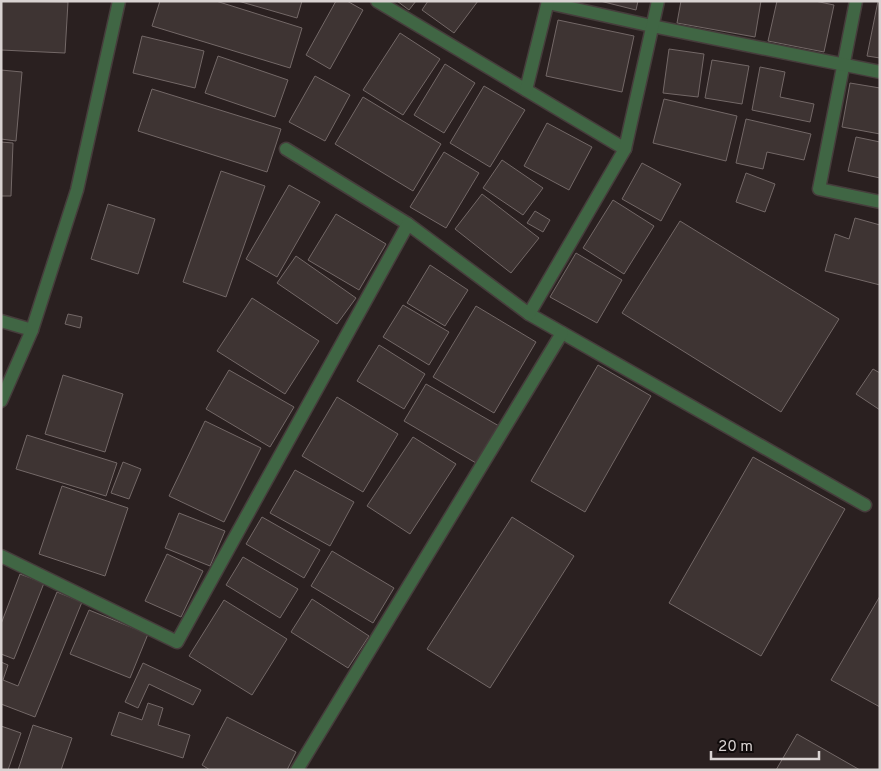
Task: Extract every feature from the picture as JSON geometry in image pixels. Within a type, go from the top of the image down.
[{"type":"street","points":[[1,401],[32,330],[77,190],[119,1]]},
{"type":"street","points":[[377,1],[624,149]]},
{"type":"street","points":[[529,314],[624,149],[658,1]]},
{"type":"street","points":[[856,1],[819,189],[880,202]]},
{"type":"street","points":[[526,90],[548,2],[652,26],[880,72]]},
{"type":"street","points":[[286,149],[408,224],[529,314],[865,505]]},
{"type":"street","points":[[1,556],[177,642],[408,224]]},
{"type":"street","points":[[1,321],[32,330]]},
{"type":"street","points":[[297,770],[562,333]]},
{"type":"building","points":[[1,1],[68,2],[65,53],[1,50]]},
{"type":"building","points":[[160,1],[216,1],[302,28],[290,68],[152,26]]},
{"type":"building","points":[[238,1],[302,1],[297,18]]},
{"type":"building","points":[[336,1],[347,1],[363,10],[330,69],[306,55]]},
{"type":"building","points":[[397,1],[416,1],[409,10]]},
{"type":"building","points":[[428,1],[478,1],[454,33],[422,10]]},
{"type":"building","points":[[600,1],[638,1],[636,10]]},
{"type":"building","points":[[681,1],[761,1],[755,37],[677,23]]},
{"type":"building","points":[[777,1],[815,1],[834,5],[824,52],[768,41]]},
{"type":"building","points":[[878,1],[880,1],[880,58],[867,56]]},
{"type":"building","points":[[558,20],[634,36],[622,92],[546,76]]},
{"type":"building","points":[[400,33],[440,59],[403,115],[363,90]]},
{"type":"building","points":[[142,36],[204,51],[195,88],[133,73]]},
{"type":"building","points":[[669,49],[704,54],[698,97],[663,93]]},
{"type":"building","points":[[218,56],[288,80],[275,117],[205,93]]},
{"type":"building","points":[[712,60],[749,66],[742,104],[705,98]]},
{"type":"building","points":[[445,64],[475,83],[444,133],[414,115]]},
{"type":"building","points":[[760,67],[785,72],[780,97],[814,104],[810,122],[752,110]]},
{"type":"building","points":[[1,70],[22,72],[16,141],[1,139]]},
{"type":"building","points":[[315,76],[350,95],[325,141],[289,122]]},
{"type":"building","points":[[850,83],[880,88],[880,134],[842,127]]},
{"type":"building","points":[[484,86],[525,110],[490,167],[450,143]]},
{"type":"building","points":[[152,89],[281,129],[267,172],[138,131]]},
{"type":"building","points":[[363,97],[441,144],[413,191],[335,144]]},
{"type":"building","points":[[664,99],[737,116],[726,161],[653,143]]},
{"type":"building","points":[[746,119],[811,134],[804,160],[767,152],[763,169],[736,163]]},
{"type":"building","points":[[547,123],[592,147],[569,190],[524,166]]},
{"type":"building","points":[[856,137],[880,142],[880,178],[848,171]]},
{"type":"building","points":[[1,142],[13,143],[11,196],[1,196]]},
{"type":"building","points":[[444,152],[479,173],[446,228],[410,207]]},
{"type":"building","points":[[502,160],[543,188],[523,215],[483,188]]},
{"type":"building","points":[[642,163],[681,184],[661,221],[622,199]]},
{"type":"building","points":[[221,171],[265,186],[226,297],[183,282]]},
{"type":"building","points":[[746,173],[775,184],[765,212],[736,202]]},
{"type":"building","points":[[289,185],[320,202],[277,277],[246,259]]},
{"type":"building","points":[[482,194],[539,238],[511,273],[455,229]]},
{"type":"building","points":[[613,200],[654,226],[624,274],[583,248]]},
{"type":"building","points":[[108,204],[155,219],[138,274],[91,259]]},
{"type":"building","points":[[535,211],[550,220],[543,232],[527,223]]},
{"type":"building","points":[[336,214],[386,244],[359,290],[308,260]]},
{"type":"building","points":[[855,218],[880,225],[880,285],[825,271],[835,234],[849,239]]},
{"type":"building","points":[[680,221],[839,319],[781,412],[622,313]]},
{"type":"building","points":[[576,253],[622,280],[597,323],[550,297]]},
{"type":"building","points":[[296,256],[356,298],[337,324],[277,283]]},
{"type":"building","points":[[430,265],[468,290],[445,326],[407,303]]},
{"type":"building","points":[[252,298],[319,341],[285,394],[217,351]]},
{"type":"building","points":[[403,305],[449,332],[429,365],[383,337]]},
{"type":"building","points":[[476,306],[536,342],[494,413],[433,377]]},
{"type":"building","points":[[68,314],[82,317],[80,328],[65,324]]},
{"type":"building","points":[[379,345],[425,374],[404,409],[357,381]]},
{"type":"building","points":[[598,365],[651,396],[585,512],[531,481]]},
{"type":"building","points":[[873,369],[880,373],[880,410],[856,394]]},
{"type":"building","points":[[229,370],[294,407],[270,447],[206,409]]},
{"type":"building","points":[[63,375],[123,394],[105,452],[45,434]]},
{"type":"building","points":[[426,384],[499,426],[476,463],[404,421]]},
{"type":"building","points":[[337,397],[398,434],[363,492],[302,456]]},
{"type":"building","points":[[205,421],[261,448],[224,522],[169,496]]},
{"type":"building","points":[[27,435],[117,463],[106,496],[16,469]]},
{"type":"building","points":[[413,437],[456,464],[410,534],[367,506]]},
{"type":"building","points":[[753,457],[845,509],[761,656],[669,603]]},
{"type":"building","points":[[123,462],[141,469],[129,499],[111,493]]},
{"type":"building","points":[[295,470],[354,502],[330,546],[270,513]]},
{"type":"building","points":[[62,486],[128,508],[105,576],[39,554]]},
{"type":"building","points":[[179,513],[225,531],[210,566],[165,548]]},
{"type":"building","points":[[262,517],[320,550],[304,578],[246,544]]},
{"type":"building","points":[[512,517],[574,556],[490,688],[427,649]]},
{"type":"building","points":[[332,551],[394,588],[373,623],[311,586]]},
{"type":"building","points":[[167,554],[203,571],[181,617],[145,601]]},
{"type":"building","points":[[243,557],[298,589],[280,618],[226,585]]},
{"type":"building","points":[[20,574],[44,583],[14,659],[1,654],[1,624]]},
{"type":"building","points":[[57,592],[82,602],[35,717],[1,704],[1,662],[8,665],[3,680],[18,686]]},
{"type":"building","points":[[880,596],[880,707],[831,680]]},
{"type":"building","points":[[312,599],[369,636],[348,668],[291,632]]},
{"type":"building","points":[[224,600],[287,639],[252,695],[189,656]]},
{"type":"building","points":[[89,610],[148,634],[130,678],[70,654]]},
{"type":"building","points":[[143,663],[201,690],[193,705],[149,684],[138,708],[125,702]]},
{"type":"building","points":[[148,703],[163,708],[158,725],[190,735],[183,758],[111,735],[119,712],[142,720]]},
{"type":"building","points":[[227,717],[296,752],[287,770],[210,770],[202,765]]},
{"type":"building","points":[[33,725],[72,738],[61,770],[18,770]]},
{"type":"building","points":[[1,726],[21,733],[8,770],[1,769]]},
{"type":"building","points":[[797,734],[860,770],[776,770]]}]
